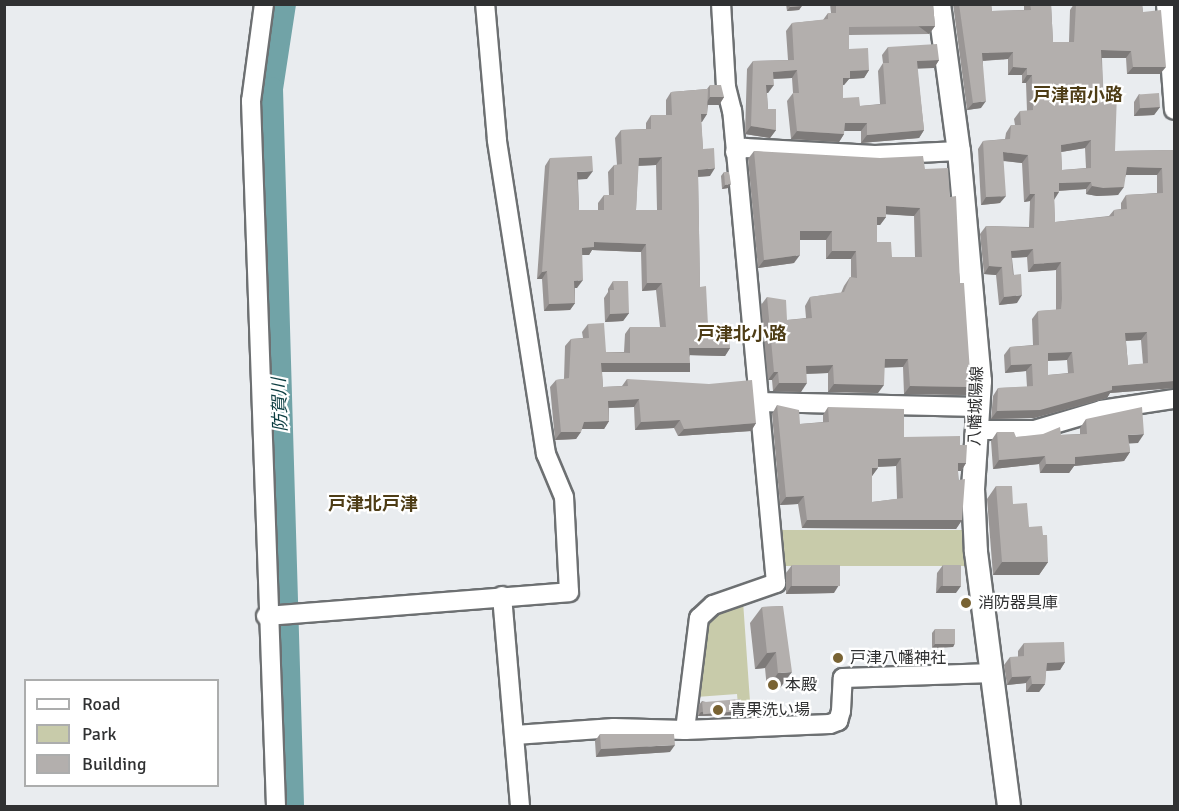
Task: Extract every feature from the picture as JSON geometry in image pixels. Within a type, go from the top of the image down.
[{"type":"main road","name":"八幡城陽線","points":[[939,4],[959,151],[980,381],[973,489],[976,552],[1009,807]]},
{"type":"street","points":[[264,4],[251,101],[266,616],[276,807]]},
{"type":"street","points":[[266,616],[568,592],[564,497],[546,454],[497,140],[485,4]]},
{"type":"street","points":[[685,730],[699,618],[713,605],[776,583],[735,152],[726,87],[721,4]]},
{"type":"street","points":[[1166,4],[1174,110]]},
{"type":"street","points":[[735,152],[745,148],[875,155],[959,151]]},
{"type":"street","points":[[976,430],[1034,430],[1101,410],[1174,399]]},
{"type":"street","points":[[758,402],[979,407]]},
{"type":"street","points":[[502,596],[520,807]]},
{"type":"street","points":[[514,735],[614,728],[685,730],[830,724],[838,721],[841,711],[843,678],[993,673]]},
{"type":"green space","points":[[775,530],[966,530],[966,566],[775,566]]},
{"type":"green space","points":[[743,601],[751,716],[739,716],[737,694],[696,697],[702,620]]},
{"type":"building","points":[[789,4],[802,4],[802,6],[790,7]]},
{"type":"building","points":[[836,4],[933,4],[935,26],[849,27],[849,49],[868,48],[869,70],[850,71],[850,78],[843,78],[843,98],[859,97],[860,106],[886,104],[883,63],[889,63],[888,47],[937,44],[939,60],[917,61],[924,130],[867,135],[867,123],[845,123],[844,134],[797,131],[793,93],[799,93],[797,70],[773,72],[774,85],[766,85],[768,109],[776,109],[776,130],[751,126],[753,61],[794,60],[792,23],[828,19],[828,13],[836,13]]},
{"type":"building","points":[[959,4],[991,4],[992,11],[1031,10],[1030,4],[1051,4],[1053,42],[1074,42],[1076,4],[1142,4],[1143,12],[1161,10],[1166,67],[1133,67],[1131,51],[1101,50],[1103,89],[1115,88],[1117,93],[1115,151],[1174,150],[1174,381],[1112,386],[1112,390],[1040,410],[997,411],[998,388],[1033,386],[1032,364],[1011,365],[1010,347],[1039,345],[1038,311],[1061,309],[1061,262],[1034,264],[1033,249],[1011,251],[1013,275],[1021,274],[1022,295],[1004,297],[1002,267],[989,266],[986,226],[1034,228],[1035,194],[1030,194],[1028,155],[1003,152],[1006,196],[986,197],[983,141],[1010,139],[1011,125],[1021,125],[1020,111],[1033,110],[1032,75],[1027,75],[1027,68],[1013,67],[1013,52],[982,53],[986,101],[973,103]],"holes":[[[1091,140],[1091,168],[1062,170],[1061,145]],[[1127,167],[1162,168],[1163,193],[1126,195],[1127,209],[1114,210],[1114,216],[1055,222],[1054,192],[1059,192],[1059,183],[1091,182],[1092,186],[1103,188],[1124,187]],[[1147,332],[1148,363],[1128,365],[1125,333]],[[1072,352],[1074,373],[1048,375],[1048,353]]]},
{"type":"building","points":[[710,85],[721,85],[724,97],[710,97]]},
{"type":"building","points":[[708,89],[707,114],[701,114],[703,149],[714,148],[715,168],[698,170],[700,287],[706,286],[708,325],[729,324],[730,348],[689,348],[690,363],[601,363],[603,387],[628,386],[627,379],[709,384],[752,380],[756,423],[684,429],[680,420],[641,422],[639,399],[608,401],[609,421],[584,422],[581,432],[561,432],[556,380],[569,378],[571,339],[589,338],[588,324],[604,323],[606,352],[630,353],[630,327],[666,327],[662,283],[647,283],[646,244],[594,242],[594,247],[582,248],[583,280],[574,281],[575,303],[549,304],[547,271],[542,272],[550,158],[592,156],[593,171],[577,172],[579,210],[604,210],[604,195],[614,195],[614,165],[622,164],[621,130],[651,129],[651,115],[672,115],[671,92]],"holes":[[[662,157],[662,210],[636,210],[639,158]]]},
{"type":"building","points":[[1159,93],[1160,107],[1140,108],[1139,94]]},
{"type":"building","points":[[754,151],[880,158],[923,156],[925,169],[948,168],[950,197],[956,196],[960,283],[964,283],[971,387],[910,386],[908,359],[885,359],[884,385],[834,384],[833,365],[806,366],[807,383],[779,383],[778,372],[774,372],[767,297],[786,300],[787,320],[812,318],[810,297],[844,292],[850,277],[857,278],[856,251],[832,251],[832,231],[800,231],[800,255],[764,260]],"holes":[[[886,206],[920,208],[922,257],[892,257],[891,242],[877,242],[877,217],[886,217]]]},
{"type":"building","points":[[724,172],[729,172],[731,184],[725,185]]},
{"type":"building","points":[[613,281],[628,281],[629,313],[610,314],[610,290],[614,290]]},
{"type":"building","points":[[777,405],[799,410],[800,424],[829,422],[828,407],[904,409],[904,437],[960,436],[960,445],[967,445],[966,463],[958,463],[958,480],[965,479],[962,520],[807,520],[804,496],[786,497]],"holes":[[[901,458],[903,498],[872,502],[872,468],[878,468],[878,459]]]},
{"type":"building","points":[[1142,407],[1144,434],[1128,435],[1130,452],[1075,457],[1075,464],[1046,464],[1045,456],[999,460],[997,432],[1014,432],[1016,437],[1043,434],[1060,427],[1061,435],[1087,434],[1086,419]]},
{"type":"building","points":[[996,486],[1012,486],[1013,504],[1027,503],[1029,527],[1042,526],[1043,535],[1047,535],[1048,562],[1002,562]]},
{"type":"building","points":[[792,565],[840,565],[840,586],[792,586]]},
{"type":"building","points":[[943,565],[961,565],[961,586],[943,586]]},
{"type":"building","points":[[783,606],[792,672],[778,673],[776,652],[767,653],[762,607]]},
{"type":"building","points":[[935,629],[955,629],[955,644],[935,644]]},
{"type":"building","points":[[1064,642],[1065,662],[1047,663],[1045,684],[1032,684],[1031,676],[1012,677],[1010,657],[1024,656],[1024,643]]},
{"type":"building","name":"青果洗い場","points":[[740,699],[741,711],[703,714],[702,702]]},
{"type":"building","points":[[600,734],[674,734],[675,745],[601,749]]},
{"type":"waterway","name":"防賀川","points":[[284,4],[271,89],[292,806]]},
{"type":"place","name":"消防器具庫","points":[[966,603]]},
{"type":"place","name":"戸津八幡神社","points":[[838,658]]},
{"type":"place","name":"本殿","points":[[773,685]]},
{"type":"place","name":"青果洗い場","points":[[718,710]]},
{"type":"district","name":"戸津南小路","points":[[1078,95]]},
{"type":"district","name":"戸津北小路","points":[[742,334]]},
{"type":"district","name":"戸津北戸津","points":[[373,504]]}]
